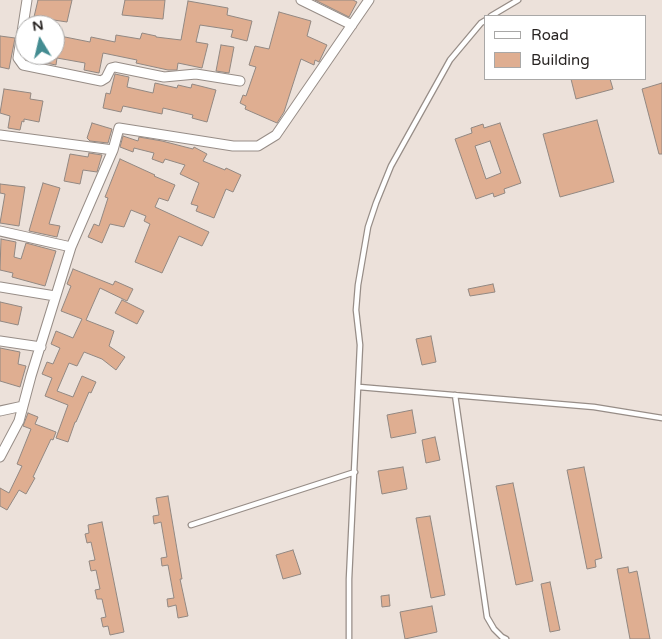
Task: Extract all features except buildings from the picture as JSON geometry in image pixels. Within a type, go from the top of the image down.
[{"type":"street","points":[[27,0],[18,58],[23,65],[101,81],[106,78],[110,68],[115,67],[164,77],[196,74],[240,81]]},
{"type":"street","points":[[301,0],[352,25]]},
{"type":"street","points":[[0,457],[4,438],[19,421],[71,247],[113,150],[119,128],[234,146],[258,146],[276,135],[369,0]]},
{"type":"street","points":[[0,134],[113,150]]},
{"type":"street","points":[[0,231],[71,247]]},
{"type":"street","points":[[0,287],[55,296]]},
{"type":"street","points":[[0,341],[41,347]]},
{"type":"street","points":[[0,411],[23,406]]},
{"type":"lane","points":[[493,15],[518,0]]},
{"type":"lane","points":[[349,639],[348,579],[355,472],[360,345],[356,310],[358,285],[368,227],[391,166],[450,60],[484,22]]},
{"type":"lane","points":[[359,387],[594,407],[662,418]]},
{"type":"lane","points":[[455,395],[487,617],[494,629],[506,639]]},
{"type":"lane","points":[[191,525],[355,472]]}]
